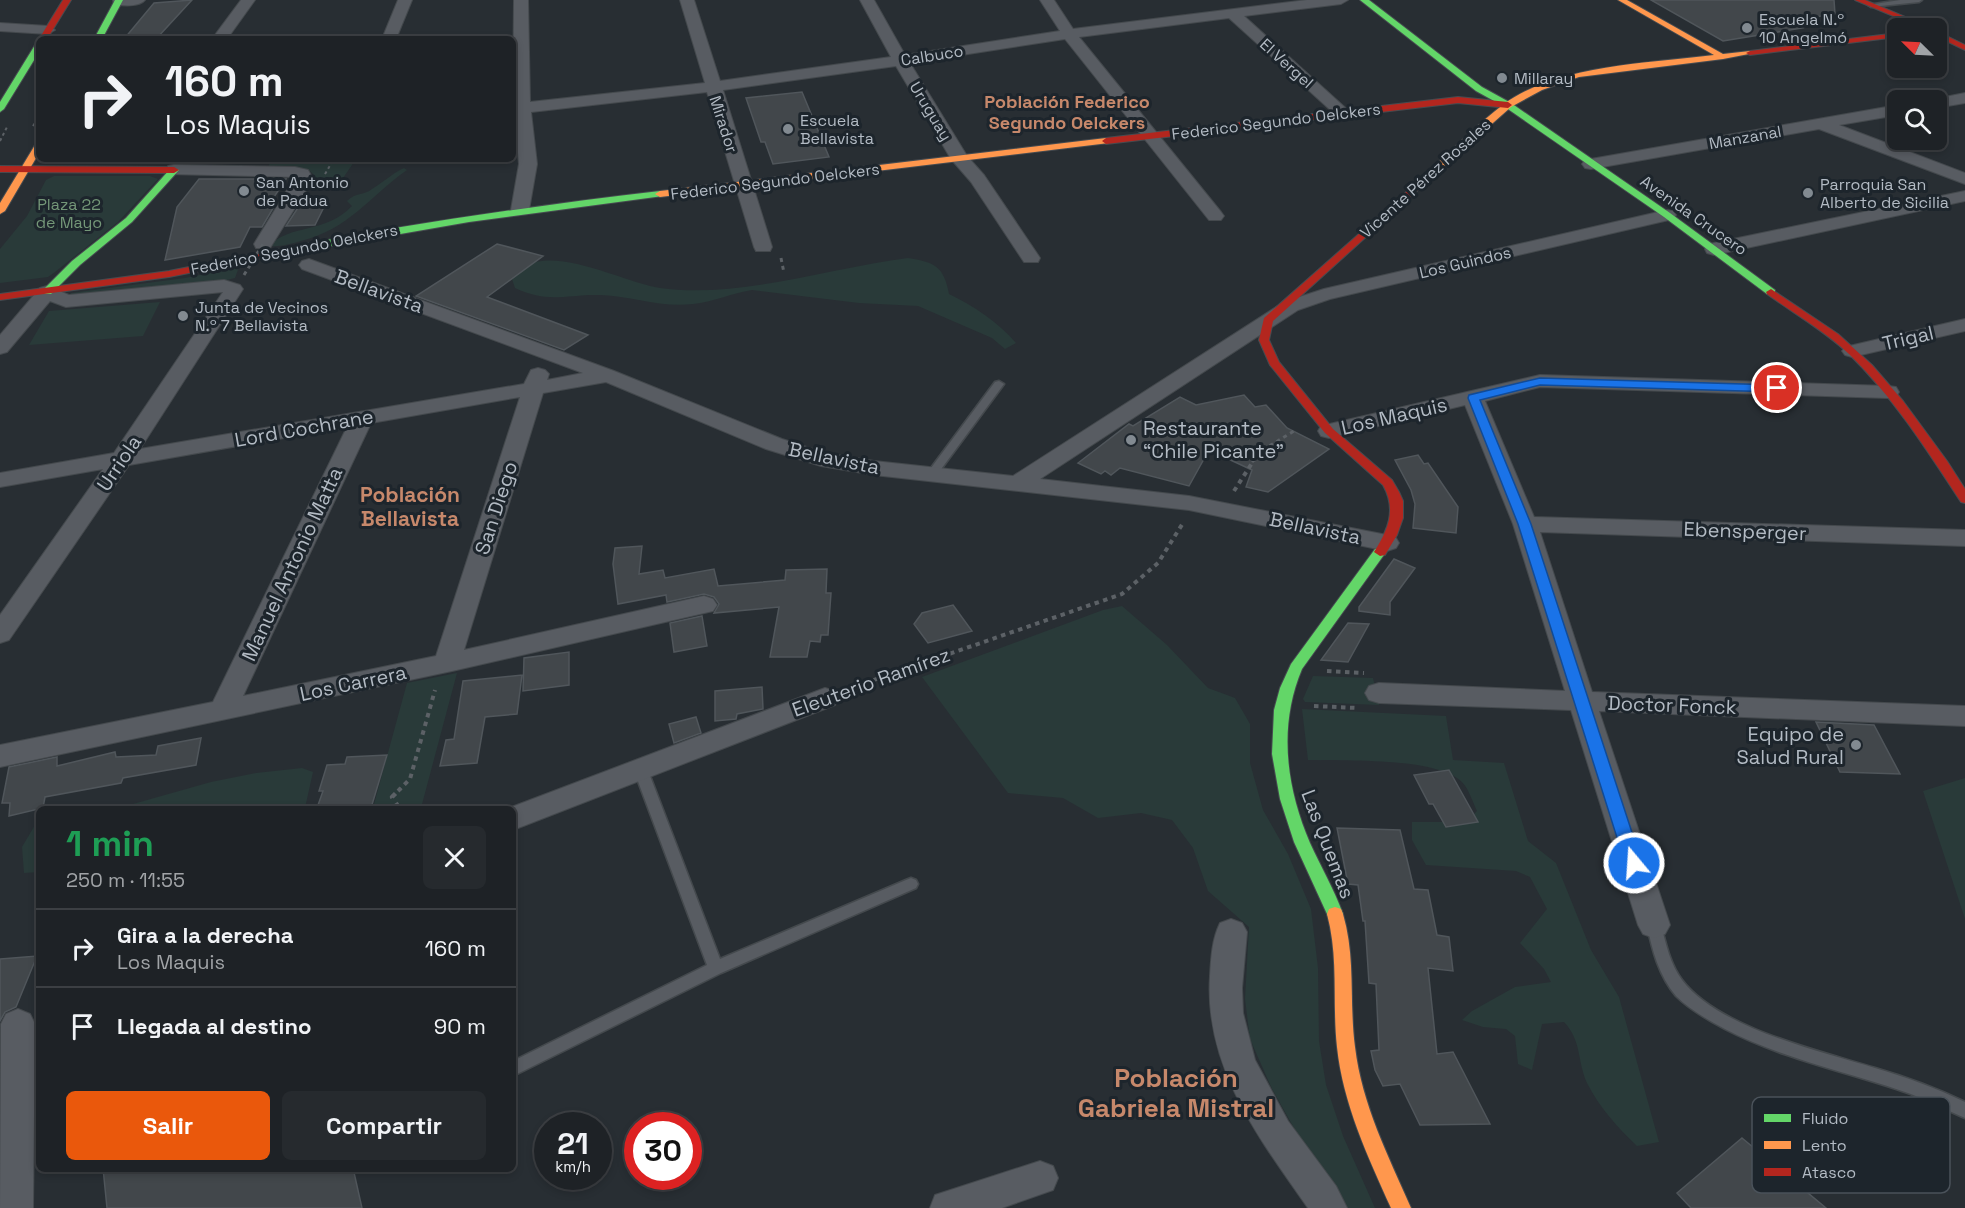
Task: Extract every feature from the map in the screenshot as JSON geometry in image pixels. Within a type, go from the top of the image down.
[{"type":"main road","points":[[46,34],[67,0]]},
{"type":"main road","points":[[100,36],[119,0]]},
{"type":"main road","name":"Avenida Crucero","points":[[1364,0],[1465,79],[1508,105],[1667,215],[1852,351],[1957,474],[1965,499]]},
{"type":"main road","points":[[1622,0],[1723,57]]},
{"type":"main road","points":[[1865,2],[1903,18]]},
{"type":"main road","points":[[1947,30],[1957,28]]},
{"type":"main road","name":"Vicente Pérez Rosales","points":[[1268,320],[1508,105],[1539,88],[1578,75],[1887,36]]},
{"type":"main road","points":[[1947,38],[1965,48]]},
{"type":"main road","points":[[0,109],[36,50]]},
{"type":"main road","name":"Federico Segundo Oelckers","points":[[0,297],[198,269],[362,235],[520,210],[1458,100],[1508,105]]},
{"type":"main road","points":[[0,211],[36,150]]},
{"type":"main road","points":[[0,169],[174,170]]},
{"type":"main road","points":[[46,292],[76,263],[129,220],[174,170]]},
{"type":"main road","name":"Las Quemas","points":[[1268,320],[1264,332],[1266,348],[1274,363],[1325,426],[1395,491],[1400,510],[1399,520],[1387,543],[1294,670],[1281,705],[1279,728],[1288,799],[1297,830],[1329,898],[1342,939],[1345,972],[1343,1007],[1353,1094],[1401,1208]]},
{"type":"street","points":[[119,0],[138,0]]},
{"type":"street","points":[[221,36],[248,0]]},
{"type":"street","points":[[390,36],[405,0]]},
{"type":"street","points":[[520,0],[523,108],[528,164],[520,210]]},
{"type":"street","name":"Mirador","points":[[687,0],[763,247]]},
{"type":"street","name":"Uruguay","points":[[867,0],[960,159],[971,187],[1024,277]]},
{"type":"street","points":[[1047,0],[1070,34],[1215,216]]},
{"type":"street","points":[[1194,0],[1210,15]]},
{"type":"street","name":"Calbuco","points":[[523,108],[811,75],[900,59],[1232,13],[1260,4],[1341,0]]},
{"type":"street","name":"El Vergel","points":[[1232,13],[1343,113]]},
{"type":"street","points":[[0,27],[46,34]]},
{"type":"street","points":[[1947,101],[1965,98]]},
{"type":"street","points":[[1947,106],[1965,113]]},
{"type":"street","name":"Manzanal","points":[[1592,164],[1887,112]]},
{"type":"street","points":[[1821,124],[1965,179]]},
{"type":"street","name":"Uruguay","points":[[960,159],[978,179],[1030,258]]},
{"type":"street","points":[[174,170],[260,165],[302,174],[304,178],[263,244]]},
{"type":"street","points":[[1714,249],[1965,196]]},
{"type":"street","name":"Los Guindos","points":[[1268,320],[1291,306],[1324,295],[1667,215]]},
{"type":"street","name":"Bellavista","points":[[309,265],[607,375],[774,444],[804,454],[856,466],[1190,503],[1387,543]]},
{"type":"street","name":"Federico Segundo Oelckers","points":[[46,292],[66,301],[238,282]]},
{"type":"street","name":"Urriola","points":[[0,634],[122,459],[238,282]]},
{"type":"street","points":[[0,348],[46,292]]},
{"type":"street","name":"Vicente Pérez Rosales","points":[[1018,483],[1268,320]]},
{"type":"street","name":"Trigal","points":[[1852,351],[1965,325]]},
{"type":"street","name":"San Diego","points":[[450,663],[545,352]]},
{"type":"street","name":"Lord Cochrane","points":[[0,480],[607,375]]},
{"type":"street","name":"Los Maquis","points":[[1325,426],[1473,398],[1540,381],[1888,392]]},
{"type":"street","points":[[1473,398],[1525,524],[1654,925]]},
{"type":"street","name":"Manuel Antonio Matta","points":[[222,711],[362,418]]},
{"type":"street","name":"Ebensperger","points":[[1525,524],[1965,538]]},
{"type":"street","name":"Los Carrera","points":[[0,756],[450,663],[704,605]]},
{"type":"street","name":"Doctor Fonck","points":[[1373,692],[1965,716]]},
{"type":"street","name":"Eleuterio Ramírez","points":[[516,818],[825,698]]},
{"type":"street","points":[[1231,932],[1225,967],[1225,1003],[1230,1041],[1248,1083],[1275,1133],[1329,1208]]},
{"type":"street","points":[[15,1208],[19,1024]]},
{"type":"street","points":[[948,1208],[1040,1178]]},
{"type":"lane","points":[[1865,2],[1919,0]]},
{"type":"lane","points":[[932,474],[999,384]]},
{"type":"lane","points":[[640,768],[716,968]]},
{"type":"lane","points":[[516,1068],[716,968],[911,884]]},
{"type":"lane","points":[[1654,925],[1663,963],[1677,985],[1688,997],[1725,1022],[1786,1050],[1905,1084],[1938,1097]]},
{"type":"lane","points":[[1950,1102],[1965,1110]]},
{"type":"path","points":[[238,282],[263,244]]},
{"type":"path","points":[[1227,509],[1239,480],[1255,457],[1270,444],[1293,431],[1325,426]]},
{"type":"path","name":"Eleuterio Ramírez","points":[[825,698],[1122,594],[1147,577],[1171,546],[1190,503]]},
{"type":"path","points":[[398,806],[392,797],[410,779],[437,682],[450,663]]},
{"type":"path","points":[[1294,670],[1373,692]]},
{"type":"path","points":[[1281,705],[1373,692]]},
{"type":"green space","points":[[270,162],[354,162],[339,184],[309,185],[314,175],[310,171],[268,167]]},
{"type":"green space","points":[[404,168],[407,170],[358,211],[332,229],[301,241],[282,246],[270,246],[287,234],[331,221],[342,215],[352,206],[347,201],[350,198],[369,191]]},
{"type":"green space","name":"Plaza 22 de Mayo","points":[[54,176],[150,176],[158,179],[118,222],[48,277],[0,283],[0,249],[27,216],[46,180]]},
{"type":"green space","points":[[908,258],[925,261],[936,267],[944,277],[949,294],[985,315],[1016,343],[1005,349],[992,338],[918,306],[859,303],[752,290],[700,303],[681,305],[601,295],[548,297],[515,288],[512,279],[524,267],[541,261],[560,261],[582,265],[660,288],[720,289],[784,281]]},
{"type":"green space","points":[[239,267],[235,278],[227,280],[69,296],[71,293],[185,278]]},
{"type":"green space","points":[[160,302],[143,336],[29,345],[49,311]]},
{"type":"green space","points":[[1122,606],[1167,645],[1208,688],[1235,698],[1250,724],[1250,763],[1263,810],[1288,854],[1311,909],[1318,968],[1319,1041],[1326,1085],[1343,1136],[1375,1208],[1347,1208],[1311,1158],[1272,1089],[1250,1039],[1245,999],[1249,927],[1208,891],[1193,848],[1172,820],[1141,813],[1098,818],[1063,798],[1008,793],[922,677],[1103,610]]},
{"type":"green space","points":[[457,673],[422,806],[374,806],[407,683]]},
{"type":"green space","points":[[1313,676],[1373,678],[1379,705],[1305,702],[1303,699]]},
{"type":"green space","points":[[1302,709],[1446,716],[1453,760],[1504,763],[1528,841],[1556,863],[1591,950],[1619,997],[1659,1142],[1637,1146],[1609,1117],[1587,1083],[1574,1036],[1564,1022],[1542,1024],[1532,1070],[1518,1064],[1515,1036],[1506,1029],[1483,1027],[1462,1020],[1472,1011],[1515,987],[1551,982],[1544,969],[1520,943],[1547,909],[1530,877],[1516,871],[1426,865],[1412,840],[1412,822],[1466,822],[1477,811],[1462,782],[1450,774],[1412,764],[1308,760]]},
{"type":"green space","points":[[302,768],[313,772],[305,806],[112,806],[133,804],[211,782],[256,773]]},
{"type":"green space","points":[[1965,778],[1965,919],[1923,791]]},
{"type":"green space","points":[[35,825],[36,872],[24,873],[22,847]]},
{"type":"building","points":[[192,0],[159,36],[126,36],[154,3]]},
{"type":"building","name":"Escuela N.º 10 Angelmó","points":[[1651,0],[1834,0],[1835,14],[1786,21],[1802,28],[1723,41]]},
{"type":"building","points":[[802,92],[829,157],[773,164],[765,142],[761,142],[746,98]]},
{"type":"building","points":[[199,179],[286,179],[268,206],[275,205],[262,227],[250,227],[240,247],[165,260],[177,207]]},
{"type":"building","points":[[327,201],[315,225],[286,226],[301,203]]},
{"type":"building","points":[[497,244],[543,256],[487,297],[588,335],[564,350],[416,296]]},
{"type":"building","points":[[1244,395],[1255,407],[1266,405],[1287,428],[1329,449],[1268,492],[1246,487],[1252,470],[1209,450],[1189,486],[1120,468],[1111,475],[1105,471],[1101,474],[1078,463],[1129,424],[1133,426],[1180,397],[1196,405]]},
{"type":"building","points":[[1418,455],[1424,464],[1428,463],[1458,507],[1456,533],[1413,528],[1415,504],[1411,490],[1395,460]]},
{"type":"building","points":[[642,546],[639,574],[663,570],[665,578],[714,569],[718,586],[785,580],[786,570],[827,569],[826,593],[831,593],[828,635],[821,635],[820,642],[810,641],[807,657],[770,657],[779,607],[714,613],[719,604],[714,597],[704,594],[667,602],[666,595],[618,604],[613,564],[615,548]]},
{"type":"building","points":[[1394,559],[1415,568],[1390,602],[1390,615],[1359,611],[1359,607]]},
{"type":"building","points":[[953,605],[972,631],[928,643],[914,624],[922,613]]},
{"type":"building","points":[[702,616],[707,646],[674,652],[670,623]]},
{"type":"building","points":[[1348,623],[1369,624],[1348,662],[1321,660]]},
{"type":"building","points":[[569,652],[569,685],[523,691],[524,658]]},
{"type":"building","points":[[522,675],[517,714],[485,717],[477,763],[440,766],[446,740],[454,739],[463,681]]},
{"type":"building","points":[[762,687],[763,709],[737,714],[736,719],[715,721],[715,691]]},
{"type":"building","points":[[696,717],[701,733],[674,743],[669,724]]},
{"type":"building","name":"Equipo de Salud Rural","points":[[1816,722],[1874,725],[1900,774],[1840,772]]},
{"type":"building","points":[[201,738],[196,765],[123,778],[121,783],[45,797],[43,806],[36,806],[36,810],[9,816],[10,803],[2,803],[9,767],[57,757],[57,766],[115,752],[116,757],[156,755],[158,746]]},
{"type":"building","points":[[387,755],[372,806],[318,806],[323,791],[319,791],[327,765],[345,764],[347,757]]},
{"type":"building","points":[[1449,770],[1478,822],[1446,827],[1433,804],[1429,804],[1414,775]]},
{"type":"building","points":[[1337,828],[1400,830],[1414,889],[1428,890],[1437,935],[1449,937],[1453,971],[1428,968],[1437,1054],[1453,1052],[1490,1124],[1420,1125],[1400,1084],[1383,1086],[1375,1070],[1371,1051],[1379,1050],[1376,984],[1369,983],[1365,921],[1363,921],[1358,885],[1348,884]]},
{"type":"building","points":[[36,956],[16,1007],[5,1012],[0,1021],[0,959]]},
{"type":"building","points":[[1742,1138],[1752,1146],[1752,1193],[1808,1193],[1826,1208],[1691,1208],[1677,1193]]},
{"type":"building","points":[[103,1172],[354,1172],[362,1208],[107,1208]]},
{"type":"traffic: fast","points":[[100,36],[119,0]]},
{"type":"traffic: fast","points":[[1364,0],[1479,89],[1508,105],[1667,215],[1771,292]]},
{"type":"traffic: fast","points":[[0,109],[36,50]]},
{"type":"traffic: fast","points":[[47,292],[76,263],[129,220],[174,170]]},
{"type":"traffic: fast","points":[[280,252],[469,219],[660,194]]},
{"type":"traffic: fast","points":[[1335,914],[1302,842],[1287,799],[1280,754],[1281,710],[1296,667],[1380,552]]},
{"type":"traffic: slow","points":[[1622,0],[1723,57]]},
{"type":"traffic: slow","points":[[1438,167],[1508,105],[1539,88],[1578,75],[1750,53]]},
{"type":"traffic: slow","points":[[660,194],[1106,141]]},
{"type":"traffic: slow","points":[[0,211],[36,150]]},
{"type":"traffic: slow","points":[[1335,914],[1340,931],[1344,964],[1345,1030],[1349,1068],[1367,1129],[1401,1208]]},
{"type":"traffic: jam","points":[[45,36],[67,0]]},
{"type":"traffic: jam","points":[[1859,0],[1903,18]]},
{"type":"traffic: jam","points":[[1750,53],[1887,36]]},
{"type":"traffic: jam","points":[[1947,39],[1965,48]]},
{"type":"traffic: jam","points":[[1106,141],[1458,100],[1508,105]]},
{"type":"traffic: jam","points":[[1380,552],[1391,535],[1397,518],[1393,492],[1388,483],[1329,431],[1274,363],[1264,340],[1268,320],[1438,167]]},
{"type":"traffic: jam","points":[[0,169],[174,170]]},
{"type":"traffic: jam","points":[[0,297],[169,274],[280,252]]},
{"type":"traffic: jam","points":[[1771,292],[1834,336],[1853,352],[1884,385],[1941,461],[1965,499]]},
{"type":"place","name":"Escuela N.º 10 Angelmó","points":[[1747,28]]},
{"type":"place","name":"Millaray","points":[[1502,78]]},
{"type":"place","name":"Escuela Bellavista","points":[[788,129]]},
{"type":"place","name":"San Antonio de Padua","points":[[244,191]]},
{"type":"place","name":"Parroquia San Alberto de Sicilia","points":[[1808,193]]},
{"type":"place","name":"Junta de Vecinos N.º 7 Bellavista","points":[[183,316]]},
{"type":"place","name":"Restaurante “Chile Picante”","points":[[1131,440]]},
{"type":"place","name":"Equipo de Salud Rural","points":[[1856,745]]},
{"type":"district","name":"Población Federico Segundo Oelckers","points":[[1067,112]]},
{"type":"district","name":"Población Bellavista","points":[[410,507]]},
{"type":"district","name":"Población Gabriela Mistral","points":[[1176,1093]]},
{"type":"route","points":[[1634,863],[1525,524],[1473,398],[1540,381],[1777,388]]}]
